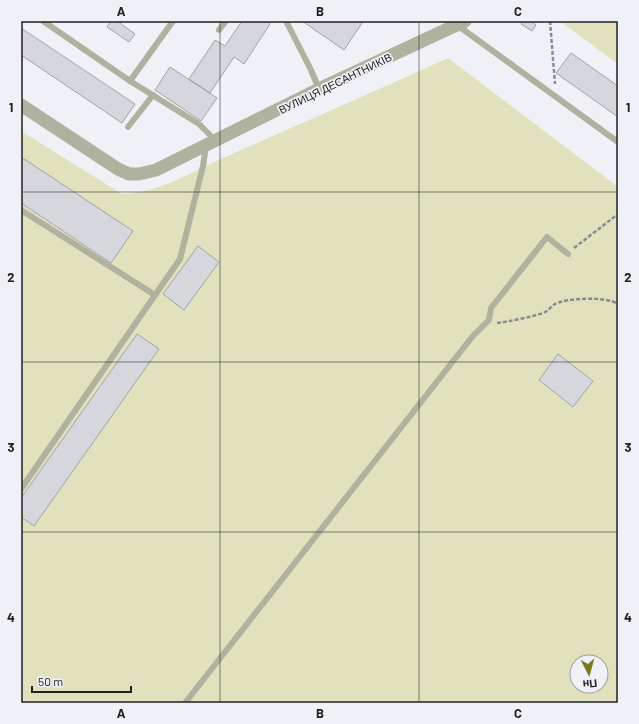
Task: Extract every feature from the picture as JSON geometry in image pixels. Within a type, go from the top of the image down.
[{"type":"street","name":"ВУЛИЦЯ ДЕСАНТНИКІВ","points":[[21,105],[129,174],[139,174],[156,170],[211,144],[319,89],[459,22]]},
{"type":"lane","points":[[21,489],[180,258],[203,166],[211,144],[199,124],[130,81],[43,21]]},
{"type":"lane","points":[[130,81],[173,21]]},
{"type":"lane","points":[[219,30],[226,21]]},
{"type":"lane","points":[[286,21],[319,89]]},
{"type":"lane","points":[[459,22],[556,98],[618,142]]},
{"type":"lane","points":[[128,127],[153,95]]},
{"type":"lane","points":[[21,210],[155,295]]},
{"type":"lane","points":[[185,703],[472,337],[489,320],[491,308],[547,237],[568,254]]},
{"type":"path","points":[[550,21],[556,98]]},
{"type":"path","points":[[568,254],[618,214]]},
{"type":"path","points":[[489,320],[497,323],[510,322],[546,312],[556,304],[591,298],[613,300],[618,304]]},
{"type":"green space","points":[[560,21],[618,21],[618,64]]},
{"type":"green space","points":[[448,58],[618,187],[618,703],[21,703],[21,131],[122,194],[136,193],[164,185]]},
{"type":"building","points":[[111,21],[117,21],[135,34],[129,42],[107,27]]},
{"type":"building","points":[[242,21],[267,21],[270,24],[244,64],[234,57],[210,93],[189,79],[215,40],[225,46]]},
{"type":"building","points":[[302,21],[360,21],[362,23],[344,50]]},
{"type":"building","points":[[523,21],[530,21],[536,25],[532,31],[521,24]]},
{"type":"building","points":[[21,28],[135,104],[122,123],[21,55]]},
{"type":"building","points":[[571,53],[618,86],[618,117],[556,73]]},
{"type":"building","points":[[170,67],[217,98],[201,121],[155,90]]},
{"type":"building","points":[[21,157],[133,231],[111,263],[21,203]]},
{"type":"building","points":[[198,246],[219,262],[184,310],[163,294]]},
{"type":"building","points":[[137,334],[159,349],[34,526],[21,517],[21,498]]},
{"type":"building","points":[[558,354],[593,381],[573,407],[539,380]]}]
